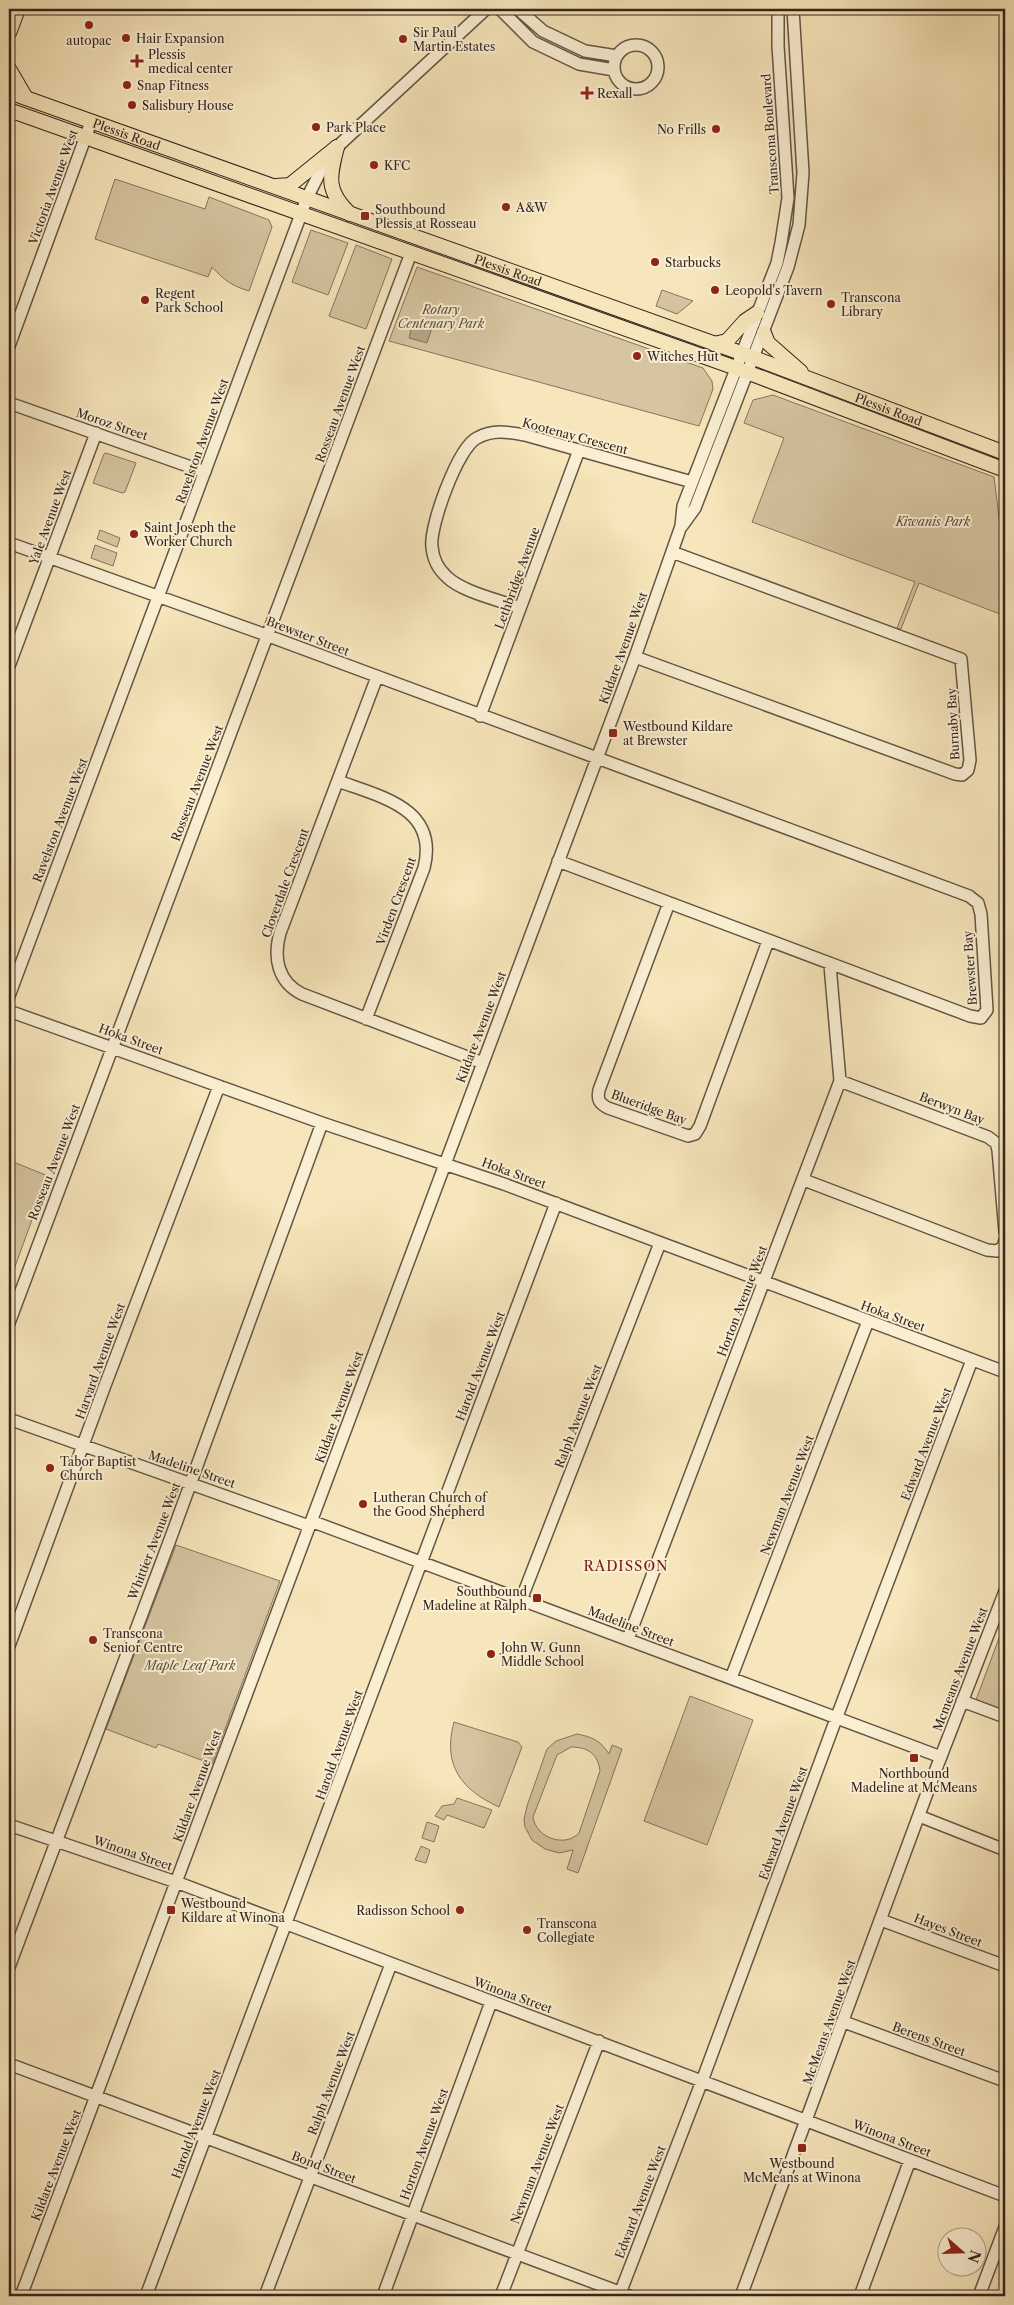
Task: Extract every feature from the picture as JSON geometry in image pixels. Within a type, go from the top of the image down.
[{"type":"main road","points":[[9,33],[18,9]]},
{"type":"main road","points":[[9,69],[26,98]]},
{"type":"main road","name":"Plessis Road","points":[[9,92],[307,198],[351,216],[430,242],[748,356],[1005,453]]},
{"type":"main road","name":"Plessis Road","points":[[9,110],[742,370],[1005,470]]},
{"type":"main road","points":[[272,186],[290,185],[337,147]]},
{"type":"main road","points":[[337,147],[330,172],[331,187],[340,205],[351,216]]},
{"type":"main road","points":[[714,344],[728,340],[745,321],[757,313]]},
{"type":"main road","points":[[764,333],[768,342],[807,378]]},
{"type":"street","name":"Ravelston Avenue West","points":[[9,996],[307,198],[321,170],[337,147],[486,9]]},
{"type":"street","points":[[500,9],[533,42],[579,64],[614,70]]},
{"type":"street","points":[[518,9],[543,31],[585,51],[617,56]]},
{"type":"street","name":"Transcona Boulevard","points":[[742,370],[748,356],[757,313],[777,263],[788,198],[778,46],[778,9]]},
{"type":"street","name":"Transcona Boulevard","points":[[748,356],[764,333],[788,267],[801,206],[803,173],[793,9]]},
{"type":"street","points":[[628,46],[642,46],[652,51],[658,68],[648,86],[634,89],[621,83],[614,70],[617,56],[628,46]]},
{"type":"street","name":"Victoria Avenue West","points":[[9,346],[91,122]]},
{"type":"street","name":"Rosseau Avenue West","points":[[9,1324],[411,253]]},
{"type":"street","name":"Kildare Avenue West","points":[[21,2296],[635,657],[681,526],[683,506],[742,370]]},
{"type":"street","name":"Kildare Avenue West","points":[[681,526],[695,508],[742,370]]},
{"type":"street","name":"Moroz Street","points":[[9,403],[205,472]]},
{"type":"street","name":"Kootenay Crescent","points":[[520,608],[460,586],[447,578],[434,560],[432,531],[453,472],[466,447],[475,438],[490,432],[504,432],[525,436],[692,482]]},
{"type":"street","name":"Yale Avenue West","points":[[9,666],[96,433]]},
{"type":"street","name":"Lethbridge Avenue","points":[[480,716],[579,450]]},
{"type":"street","name":"Brewster Street","points":[[9,543],[159,596],[596,758]]},
{"type":"street","name":"Burnaby Bay","points":[[635,657],[955,774],[962,775],[968,770],[970,760],[961,659],[672,552]]},
{"type":"street","name":"Cloverdale Crescent","points":[[378,677],[280,933],[276,953],[277,965],[286,983],[292,989],[366,1020],[482,1063]]},
{"type":"street","name":"Brewster Bay","points":[[558,861],[830,965],[970,1016],[981,1018],[987,1010],[981,914],[978,902],[969,896],[596,758]]},
{"type":"street","name":"Virden Crescent","points":[[338,781],[404,808],[420,823],[427,837],[428,852],[424,868],[366,1020]]},
{"type":"street","name":"Blueridge Bay","points":[[669,903],[599,1090],[598,1098],[600,1103],[608,1108],[680,1134],[688,1136],[695,1134],[700,1126],[768,941]]},
{"type":"street","name":"Horton Avenue West","points":[[628,1639],[804,1180],[840,1081],[830,965]]},
{"type":"street","name":"Hoka Street","points":[[9,1011],[322,1123],[556,1203],[1005,1372]]},
{"type":"street","name":"Berwyn Bay","points":[[840,1081],[988,1137],[996,1143],[999,1156],[1005,1232]]},
{"type":"street","name":"Harvard Avenue West","points":[[9,1646],[104,1388],[219,1086]]},
{"type":"street","name":"Whittier Avenue West","points":[[9,1967],[191,1482],[322,1123]]},
{"type":"street","points":[[804,1180],[987,1250],[997,1251],[1003,1247],[1005,1240]]},
{"type":"street","name":"Harold Avenue West","points":[[146,2296],[556,1203]]},
{"type":"street","name":"Ralph Avenue West","points":[[521,1600],[660,1243]]},
{"type":"street","name":"Newman Avenue West","points":[[731,1678],[868,1321]]},
{"type":"street","name":"Edward Avenue West","points":[[623,2295],[836,1719],[972,1360]]},
{"type":"street","name":"Madeline Street","points":[[9,1419],[421,1562],[941,1757]]},
{"type":"street","name":"Mcmeans Avenue West","points":[[941,1757],[1005,1590]]},
{"type":"street","points":[[962,1701],[1005,1717]]},
{"type":"street","name":"McMeans Avenue West","points":[[741,2296],[941,1757]]},
{"type":"street","points":[[919,1816],[1005,1850]]},
{"type":"street","name":"Winona Street","points":[[9,1825],[176,1882],[491,2002],[807,2119],[1005,2196]]},
{"type":"street","name":"Hayes Street","points":[[881,1920],[1005,1966]]},
{"type":"street","name":"Ralph Avenue West","points":[[266,2296],[309,2176],[391,1964]]},
{"type":"street","name":"Horton Avenue West","points":[[383,2296],[491,2002]]},
{"type":"street","name":"Berens Street","points":[[844,2022],[1005,2081]]},
{"type":"street","name":"Newman Avenue West","points":[[501,2296],[599,2042]]},
{"type":"street","name":"Bond Street","points":[[9,2064],[517,2253],[623,2295]]},
{"type":"street","points":[[860,2296],[910,2160]]},
{"type":"street","points":[[979,2296],[1005,2227]]},
{"type":"green space","points":[[115,179],[205,209],[209,197],[269,220],[272,227],[249,291],[229,282],[212,267],[208,277],[95,239]]},
{"type":"green space","points":[[311,230],[348,243],[328,295],[292,282]]},
{"type":"green space","name":"Rotary Centenary Park","points":[[356,245],[392,259],[366,329],[329,316]]},
{"type":"green space","name":"Rotary Centenary Park","points":[[417,267],[703,368],[712,381],[713,389],[699,426],[389,341]]},
{"type":"green space","points":[[662,290],[693,301],[677,314],[656,306]]},
{"type":"green space","name":"Kiwanis Park","points":[[773,395],[994,477],[1005,565],[1005,616],[919,583],[901,629],[897,628],[915,582],[752,522],[784,438],[744,423],[753,400]]},
{"type":"green space","points":[[106,453],[136,463],[125,492],[122,493],[93,483]]},
{"type":"green space","points":[[100,530],[120,538],[117,547],[97,539]]},
{"type":"green space","points":[[95,545],[117,553],[113,566],[91,558]]},
{"type":"green space","points":[[11,1161],[48,1176],[9,1283],[9,1167]]},
{"type":"green space","name":"Maple Leaf Park","points":[[176,1545],[280,1581],[212,1764],[158,1744],[156,1748],[106,1729]]},
{"type":"green space","points":[[1005,1622],[1005,1711],[976,1700]]},
{"type":"green space","points":[[690,1696],[753,1720],[707,1845],[644,1821]]},
{"type":"green space","points":[[454,1722],[518,1742],[522,1747],[499,1807],[475,1793],[458,1775],[453,1764],[451,1751]]},
{"type":"green space","points":[[577,1734],[595,1740],[609,1754],[612,1745],[622,1749],[578,1873],[567,1869],[573,1850],[559,1853],[545,1849],[532,1840],[525,1827],[524,1820],[527,1806],[547,1749],[556,1741]],"holes":[[[571,1747],[587,1750],[594,1756],[600,1771],[579,1833],[566,1840],[552,1839],[539,1830],[533,1817],[557,1755]]]},
{"type":"green space","points":[[457,1798],[492,1810],[484,1828],[447,1815],[444,1820],[435,1816],[442,1806],[454,1804]]},
{"type":"green space","points":[[427,1822],[439,1826],[434,1842],[422,1838]]},
{"type":"green space","points":[[421,1846],[430,1850],[426,1863],[415,1860]]},
{"type":"shaded area","points":[[413,322],[432,328],[427,343],[409,338]]},
{"type":"place","name":"autopac","points":[[89,25]]},
{"type":"place","name":"Hair Expansion","points":[[126,38]]},
{"type":"place","name":"Sir Paul Martin Estates","points":[[403,39]]},
{"type":"place","name":"Plessis medical center","points":[[137,61]]},
{"type":"place","name":"Snap Fitness","points":[[127,85]]},
{"type":"place","name":"Rexall","points":[[587,93]]},
{"type":"place","name":"Salisbury House","points":[[132,105]]},
{"type":"place","name":"Park Place","points":[[316,127]]},
{"type":"place","name":"No Frills","points":[[716,129]]},
{"type":"place","name":"KFC","points":[[374,165]]},
{"type":"place","name":"A&W","points":[[506,207]]},
{"type":"place","name":"Southbound Plessis at Rosseau","points":[[365,216]]},
{"type":"place","name":"Starbucks","points":[[655,262]]},
{"type":"place","name":"Leopold's Tavern","points":[[715,290]]},
{"type":"place","name":"Regent Park School","points":[[145,300]]},
{"type":"place","name":"Transcona Library","points":[[831,304]]},
{"type":"place","name":"Witches Hut","points":[[637,356]]},
{"type":"place","name":"Saint Joseph the Worker Church","points":[[134,534]]},
{"type":"place","name":"Westbound Kildare at Brewster","points":[[613,733]]},
{"type":"place","name":"Tabor Baptist Church","points":[[50,1468]]},
{"type":"place","name":"Lutheran Church of the Good Shepherd","points":[[363,1504]]},
{"type":"place","name":"Southbound Madeline at Ralph","points":[[537,1598]]},
{"type":"place","name":"Transcona Senior Centre","points":[[93,1640]]},
{"type":"place","name":"John W. Gunn Middle School","points":[[491,1654]]},
{"type":"place","name":"Northbound Madeline at McMeans","points":[[914,1758]]},
{"type":"place","name":"Westbound Kildare at Winona","points":[[171,1910]]},
{"type":"place","name":"Radisson School","points":[[460,1910]]},
{"type":"place","name":"Transcona Collegiate","points":[[527,1930]]},
{"type":"place","name":"Westbound McMeans at Winona","points":[[802,2148]]},
{"type":"district","name":"RADISSON","points":[[626,1566]]}]
